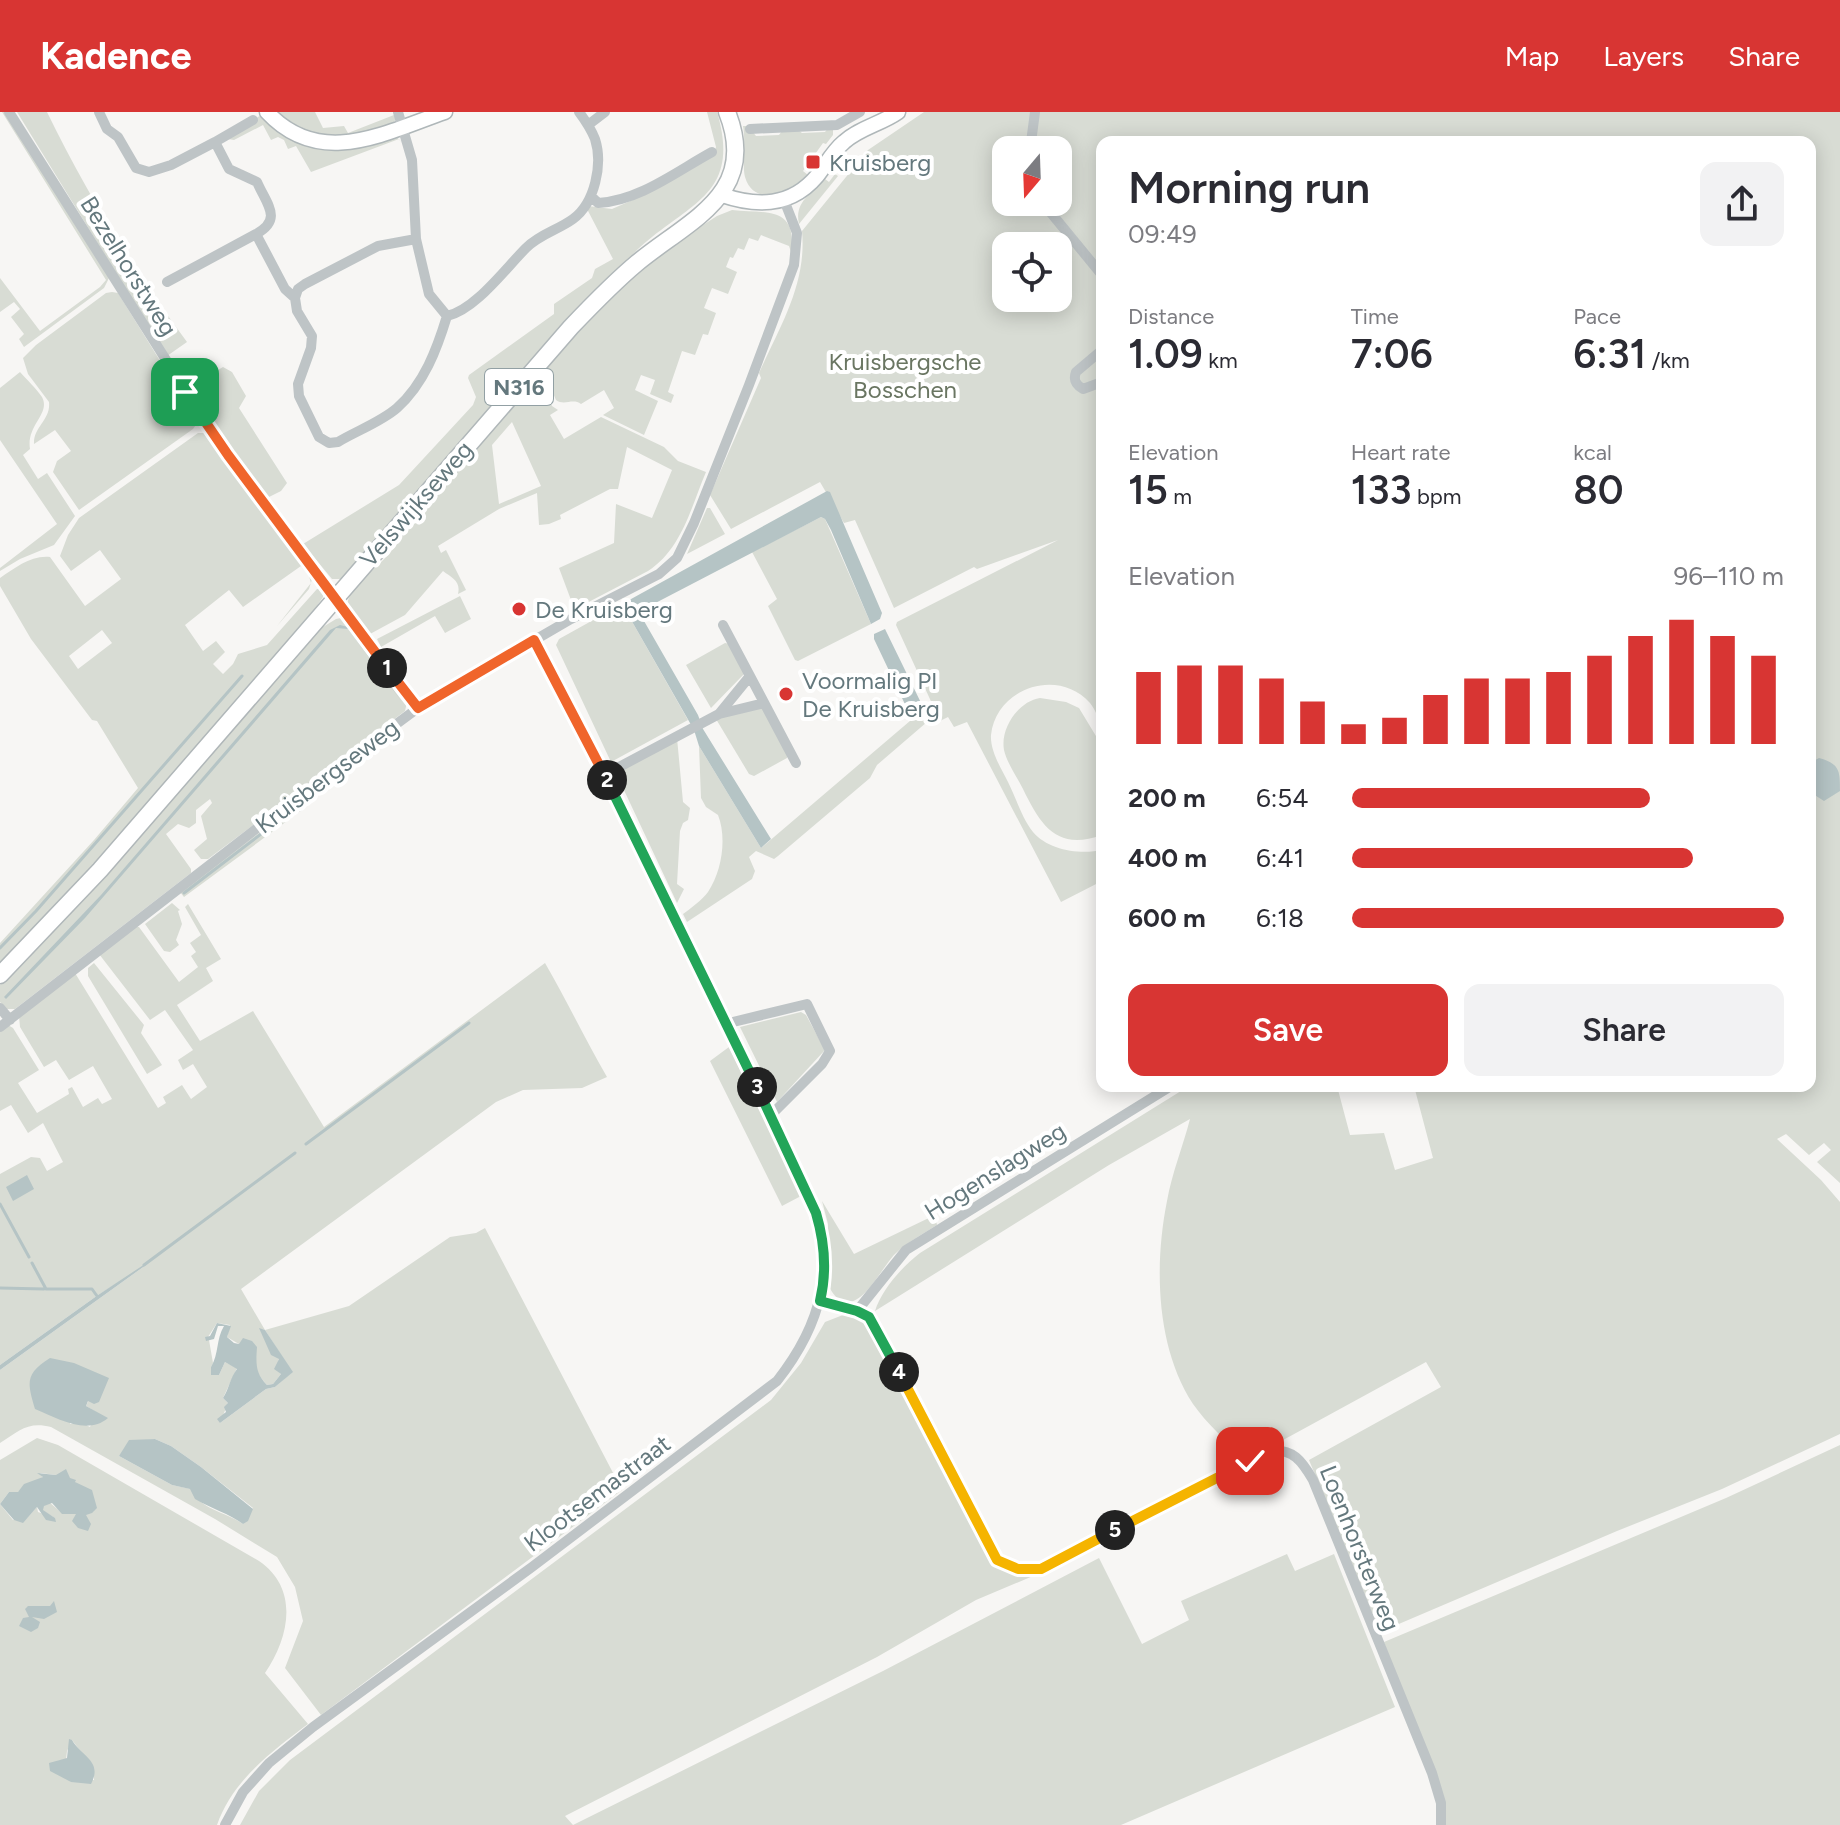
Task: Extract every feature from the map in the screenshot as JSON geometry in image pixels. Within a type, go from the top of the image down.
[{"type":"main road","name":"N316","points":[[722,195],[736,154],[727,112]]},
{"type":"main road","name":"Velswijkseweg","points":[[0,975],[100,870],[492,415],[593,304],[637,262],[700,217],[722,195]]},
{"type":"street","name":"Bezelhorstweg","points":[[9,112],[192,403],[418,708]]},
{"type":"street","points":[[99,112],[107,129],[118,137],[136,168],[149,172],[171,165],[253,120]]},
{"type":"street","points":[[267,112],[279,125],[319,143],[361,141],[401,119],[445,112]]},
{"type":"street","points":[[447,316],[457,314],[472,303],[536,238],[573,219],[591,196],[597,155],[595,140],[579,112]]},
{"type":"street","points":[[588,125],[605,112]]},
{"type":"street","points":[[750,129],[837,125],[860,112]]},
{"type":"street","points":[[722,195],[755,204],[784,200],[807,187],[834,151],[855,133],[898,112]]},
{"type":"street","points":[[1032,136],[1035,112]]},
{"type":"street","points":[[401,119],[412,160],[416,239],[429,294],[447,316]]},
{"type":"street","points":[[847,120],[855,133]]},
{"type":"street","points":[[167,282],[267,228],[272,222],[257,182],[229,169],[215,142]]},
{"type":"street","points":[[591,196],[598,203],[641,192],[712,152]]},
{"type":"street","name":"Kruisbergseweg","points":[[0,1027],[418,708],[534,640],[659,574],[677,558],[749,385],[794,265],[797,233],[784,200]]},
{"type":"street","points":[[1054,216],[1096,268]]},
{"type":"street","points":[[256,234],[285,289],[295,298]]},
{"type":"street","points":[[416,239],[378,246],[298,289],[295,298],[297,311],[312,336],[298,384],[299,396],[319,437],[329,443],[338,442],[396,409],[419,383],[437,347],[447,316]]},
{"type":"street","points":[[1096,355],[1074,377],[1083,389],[1096,384]]},
{"type":"street","points":[[723,625],[796,763]]},
{"type":"street","name":"Klootsemastraat","points":[[225,1825],[243,1792],[269,1763],[313,1727],[556,1549],[777,1381],[792,1362],[820,1301],[824,1263],[821,1229],[810,1198],[604,775],[534,640]]},
{"type":"street","points":[[719,714],[750,676]]},
{"type":"street","points":[[604,775],[719,714],[764,703]]},
{"type":"street","points":[[725,1024],[807,1004],[830,1051],[822,1064],[771,1115]]},
{"type":"street","points":[[0,1008],[10,1020]]},
{"type":"street","name":"Hogenslagweg","points":[[857,1311],[906,1250],[1161,1092]]},
{"type":"street","points":[[820,1301],[857,1311]]},
{"type":"street","name":"Loenhorsterweg","points":[[857,1311],[873,1322],[992,1554],[1009,1566],[1041,1569],[1269,1451],[1282,1450],[1297,1456],[1313,1480],[1432,1773],[1441,1803],[1441,1825]]},
{"type":"green space","points":[[2,112],[5,112],[109,278],[104,288],[24,347],[19,339],[24,334],[11,317],[20,309],[14,302],[0,312],[0,278],[40,331],[106,280]]},
{"type":"green space","points":[[17,112],[47,112],[112,230],[187,342],[167,356]]},
{"type":"green space","points":[[274,112],[315,112],[323,128],[344,126],[348,133],[394,115],[396,119],[392,125],[336,139],[309,135]]},
{"type":"green space","points":[[707,112],[717,112],[723,140],[722,162],[716,180],[706,194],[637,250],[342,579],[332,579],[303,544],[399,485],[473,405],[476,397],[469,375],[554,314],[554,304],[592,278],[595,269],[613,259],[588,206],[612,209],[644,195],[714,154],[716,147]]},
{"type":"green space","name":"Kruisbergsche Bosschen","points":[[924,112],[1840,112],[1840,1183],[1817,1162],[1831,1150],[1824,1143],[1809,1155],[1786,1134],[1777,1139],[1840,1202],[1840,1434],[1722,1489],[1380,1632],[1309,1460],[1441,1387],[1426,1362],[1274,1445],[1244,1457],[1211,1425],[1193,1404],[1181,1382],[1165,1332],[1161,1306],[1163,1226],[1172,1180],[1190,1119],[1109,1165],[875,1311],[893,1279],[920,1253],[1179,1092],[1339,1092],[1350,1135],[1384,1133],[1395,1170],[1433,1158],[1416,1092],[1816,1092],[1816,136],[1096,136],[1096,713],[1077,692],[1062,686],[1030,688],[1004,705],[995,719],[991,735],[996,759],[1033,832],[1047,843],[1065,850],[1096,851],[1096,884],[1061,902],[967,722],[954,727],[948,717],[940,721],[896,625],[1058,540],[977,569],[974,567],[894,608],[855,520],[844,523],[820,482],[731,529],[710,495],[790,304],[802,250],[802,231],[868,150]]},
{"type":"green space","points":[[262,114],[293,139],[396,136],[399,139],[311,172],[296,146],[288,149],[284,140],[278,137],[271,140],[263,125],[234,140],[228,139]]},
{"type":"green space","points":[[743,126],[748,126],[756,136],[798,130],[802,133],[825,132],[828,128],[833,128],[833,135],[826,144],[823,143],[803,171],[808,175],[784,191],[765,195],[750,187],[745,177]]},
{"type":"green space","points":[[835,174],[838,176],[799,224],[801,204],[825,179],[829,182]]},
{"type":"green space","points":[[732,210],[766,212],[784,219],[792,237],[791,252],[789,246],[761,235],[758,241],[749,238],[744,250],[738,248],[733,258],[730,257],[726,267],[737,272],[728,294],[712,288],[704,308],[716,313],[708,335],[703,334],[695,355],[682,351],[668,392],[674,395],[671,403],[650,394],[655,380],[641,375],[635,390],[658,401],[644,435],[603,415],[614,408],[604,390],[581,404],[556,400],[542,368],[615,289],[669,247],[717,216]]},
{"type":"green space","points":[[106,293],[118,293],[198,422],[193,429],[79,510],[53,472],[57,461],[71,451],[55,430],[34,444],[49,402],[28,374],[23,358]]},
{"type":"green space","points":[[223,367],[232,372],[246,396],[239,408],[287,483],[281,491],[267,498],[188,388]]},
{"type":"green space","points":[[20,372],[44,403],[31,433],[30,449],[23,455],[38,479],[47,473],[75,516],[54,545],[0,571],[57,524],[0,440],[0,388]]},
{"type":"green space","points":[[539,375],[552,406],[558,410],[550,415],[564,439],[601,417],[664,447],[678,461],[706,472],[684,526],[660,562],[579,607],[575,598],[571,600],[559,568],[614,543],[616,504],[652,518],[672,470],[627,447],[618,489],[610,489],[549,524],[539,525],[537,493],[499,509],[438,546],[441,553],[446,550],[466,590],[458,594],[457,583],[443,571],[405,615],[370,634],[364,632],[347,606],[349,598],[357,585],[394,549],[410,520]],"holes":[[[512,422],[541,486],[499,504],[492,445]]]},
{"type":"green space","points":[[198,433],[208,433],[313,576],[311,583],[301,566],[243,607],[229,590],[185,625],[203,651],[216,641],[225,652],[213,664],[223,674],[238,654],[267,645],[317,589],[323,589],[323,597],[304,625],[76,888],[0,968],[0,943],[138,788],[97,721],[92,720],[31,639],[0,586],[0,578],[11,570],[43,557],[50,557],[85,606],[121,579],[100,550],[71,571],[60,556],[79,518]],"holes":[[[102,630],[112,643],[78,669],[69,656]]]},
{"type":"green space","points":[[707,508],[710,508],[725,534],[687,554]]},
{"type":"green space","points":[[821,517],[825,519],[871,624],[798,661],[768,606],[777,599],[752,552]]},
{"type":"green space","points":[[311,583],[309,589],[277,626]]},
{"type":"green space","points":[[460,596],[471,619],[445,633],[435,616],[381,647],[377,639]]},
{"type":"green space","points":[[622,604],[688,720],[611,762],[556,645],[559,639]]},
{"type":"green space","points":[[341,618],[350,623],[407,702],[405,711],[208,859],[201,859],[194,850],[207,839],[201,816],[212,803],[210,799],[196,810],[196,823],[189,828],[178,824],[166,834],[191,873],[15,1009],[6,1009],[0,1002],[0,985],[75,907],[318,630]]},
{"type":"green space","points":[[725,643],[730,644],[745,673],[711,708],[686,665]]},
{"type":"green space","points":[[1040,698],[1066,702],[1079,708],[1096,736],[1096,836],[1073,840],[1052,832],[1037,814],[1007,760],[1004,742],[1008,725],[1018,710]]},
{"type":"green space","points":[[762,706],[788,754],[787,758],[754,776],[749,774],[716,719]]},
{"type":"green space","points":[[924,709],[927,722],[877,765],[870,778],[774,859],[756,851],[749,857],[755,871],[752,879],[687,922],[683,914],[703,898],[713,884],[720,864],[722,844],[718,815],[706,807],[701,798],[699,746],[761,848]]},
{"type":"green space","points":[[677,738],[683,802],[690,808],[688,820],[680,831],[677,884],[684,889],[677,903],[615,771]]},
{"type":"green space","points":[[302,801],[306,807],[184,897],[180,892]]},
{"type":"green space","points":[[172,903],[180,910],[182,924],[176,940],[179,945],[170,952],[164,951],[145,924]]},
{"type":"green space","points":[[188,904],[221,959],[206,968],[213,981],[177,1005],[200,1041],[253,1011],[324,1127],[545,963],[607,1077],[582,1088],[523,1090],[496,1102],[241,1289],[265,1330],[349,1306],[450,1237],[476,1233],[485,1228],[622,1490],[321,1715],[285,1668],[303,1621],[295,1587],[277,1557],[51,1427],[30,1426],[0,1443],[0,1370],[146,1265],[0,1365],[0,1174],[31,1157],[40,1158],[47,1171],[63,1162],[43,1123],[28,1133],[11,1105],[0,1111],[0,1031],[8,1025],[13,1028],[39,1070],[18,1083],[37,1113],[69,1094],[68,1089],[72,1087],[83,1107],[98,1098],[102,1104],[112,1099],[93,1066],[69,1080],[56,1060],[44,1067],[20,1027],[19,1016],[75,973],[158,1108],[166,1103],[163,1097],[182,1085],[191,1099],[207,1087],[193,1064],[183,1070],[178,1060],[193,1050],[165,1010],[150,1020],[99,954],[139,927],[179,982],[198,967],[191,956],[196,952],[190,943],[201,935],[185,907]],"holes":[[[217,1323],[230,1325],[227,1337],[256,1354],[259,1375],[267,1385],[273,1384],[281,1374],[277,1370],[279,1358],[260,1329],[265,1330],[292,1372],[275,1387],[266,1389],[220,1423],[228,1403],[223,1398],[237,1368],[225,1362],[219,1375],[211,1367],[209,1340],[206,1340]],[[68,1363],[100,1376],[86,1406],[96,1412],[90,1427],[82,1423],[70,1424]],[[155,1439],[201,1467],[253,1508],[243,1524],[206,1506],[191,1489],[172,1485],[119,1456],[139,1441]]]},
{"type":"green space","points":[[94,963],[144,1025],[141,1033],[162,1065],[147,1074],[88,976],[88,968]]},
{"type":"green space","points":[[801,1012],[806,1015],[825,1050],[777,1102],[740,1027]]},
{"type":"green space","points":[[729,1047],[801,1196],[782,1206],[710,1061]]},
{"type":"green space","points":[[822,1201],[854,1254],[935,1215],[937,1225],[900,1250],[856,1300],[846,1302],[837,1298],[828,1285],[828,1224]]},
{"type":"green space","points":[[843,1315],[861,1320],[872,1334],[988,1558],[1005,1570],[1033,1576],[976,1600],[877,1657],[565,1816],[573,1825],[240,1825],[259,1791],[290,1760],[771,1400],[801,1363],[825,1322]]},
{"type":"green space","points":[[37,1438],[58,1445],[259,1561],[281,1585],[286,1614],[284,1630],[280,1645],[265,1673],[308,1724],[267,1756],[243,1781],[217,1825],[0,1825],[0,1504],[0,1460]],"holes":[[[40,1473],[56,1475],[75,1482],[86,1514],[62,1513],[49,1502],[43,1506],[43,1511],[55,1518],[38,1512],[37,1507],[27,1518],[13,1520],[0,1504],[9,1492],[18,1492],[43,1477]],[[72,1740],[94,1769],[94,1780],[71,1782],[57,1761],[66,1760]]]},
{"type":"green space","points":[[1840,1445],[1840,1825],[1446,1825],[1384,1642],[1726,1498]]},
{"type":"green space","points":[[1287,1554],[1295,1571],[1334,1554],[1395,1707],[1121,1825],[573,1825],[883,1671],[1099,1558],[1142,1644],[1189,1620],[1181,1601]]},
{"type":"shaded area","points":[[827,491],[882,613],[880,619],[871,624],[831,530],[821,517],[642,610],[640,614],[703,729],[771,839],[761,848],[699,746],[694,730],[622,604]]},
{"type":"shaded area","points":[[340,625],[348,627],[402,702],[348,629],[336,628],[85,918],[6,999],[4,997],[101,895],[330,630]]},
{"type":"shaded area","points":[[885,629],[924,709],[912,719],[874,639],[874,634]]},
{"type":"shaded area","points":[[1819,758],[1835,766],[1840,778],[1840,791],[1824,801],[1816,796],[1816,760]]},
{"type":"shaded area","points":[[27,1175],[34,1189],[13,1201],[6,1187]]},
{"type":"shaded area","points":[[146,1265],[0,1370],[0,1365]]},
{"type":"shaded area","points":[[217,1323],[231,1326],[227,1337],[234,1343],[239,1344],[243,1338],[257,1347],[257,1368],[267,1385],[273,1384],[281,1374],[274,1369],[279,1359],[271,1355],[259,1328],[265,1330],[293,1372],[220,1423],[217,1419],[226,1412],[224,1407],[228,1403],[223,1398],[237,1369],[225,1362],[219,1375],[211,1375],[224,1326],[218,1326],[214,1339],[206,1341],[205,1337],[210,1336]]},
{"type":"shaded area","points":[[50,1358],[74,1363],[109,1378],[99,1402],[94,1404],[88,1401],[86,1406],[108,1418],[91,1425],[72,1424],[35,1409],[30,1379],[36,1369]]},
{"type":"shaded area","points":[[155,1439],[201,1467],[253,1509],[248,1521],[243,1524],[195,1499],[190,1489],[172,1485],[119,1456],[129,1440]]},
{"type":"shaded area","points":[[66,1469],[70,1478],[92,1490],[97,1508],[86,1515],[91,1524],[88,1531],[78,1528],[72,1521],[76,1514],[62,1514],[52,1503],[44,1506],[43,1510],[56,1522],[46,1520],[37,1507],[23,1523],[14,1520],[0,1504],[9,1492],[18,1492],[24,1484],[43,1477],[37,1473],[56,1475]]},
{"type":"shaded area","points":[[54,1601],[57,1612],[44,1619],[32,1617],[40,1622],[38,1628],[31,1632],[19,1626],[23,1618],[29,1617],[25,1609],[28,1606],[50,1606]]},
{"type":"shaded area","points":[[69,1739],[93,1764],[91,1784],[71,1782],[50,1771],[49,1763],[67,1758]]},
{"type":"waterway","points":[[0,948],[242,676]]},
{"type":"waterway","points":[[184,893],[287,814]]},
{"type":"waterway","points":[[306,1144],[469,1023]]},
{"type":"waterway","points":[[144,1265],[295,1153]]},
{"type":"waterway","points":[[0,1204],[29,1257]]},
{"type":"waterway","points":[[32,1263],[46,1289],[92,1289],[97,1296]]},
{"type":"waterway","points":[[0,1288],[44,1289]]},
{"type":"place","name":"Kruisberg","points":[[813,162]]},
{"type":"place","name":"De Kruisberg","points":[[519,609]]},
{"type":"place","name":"Voormalig PI De Kruisberg","points":[[786,694]]},
{"type":"route","points":[[185,392],[228,455],[418,708],[534,640],[604,775],[810,1198],[821,1229],[824,1263],[820,1301],[857,1311],[873,1322],[965,1504],[997,1560],[1018,1569],[1041,1569],[1250,1461]]}]
